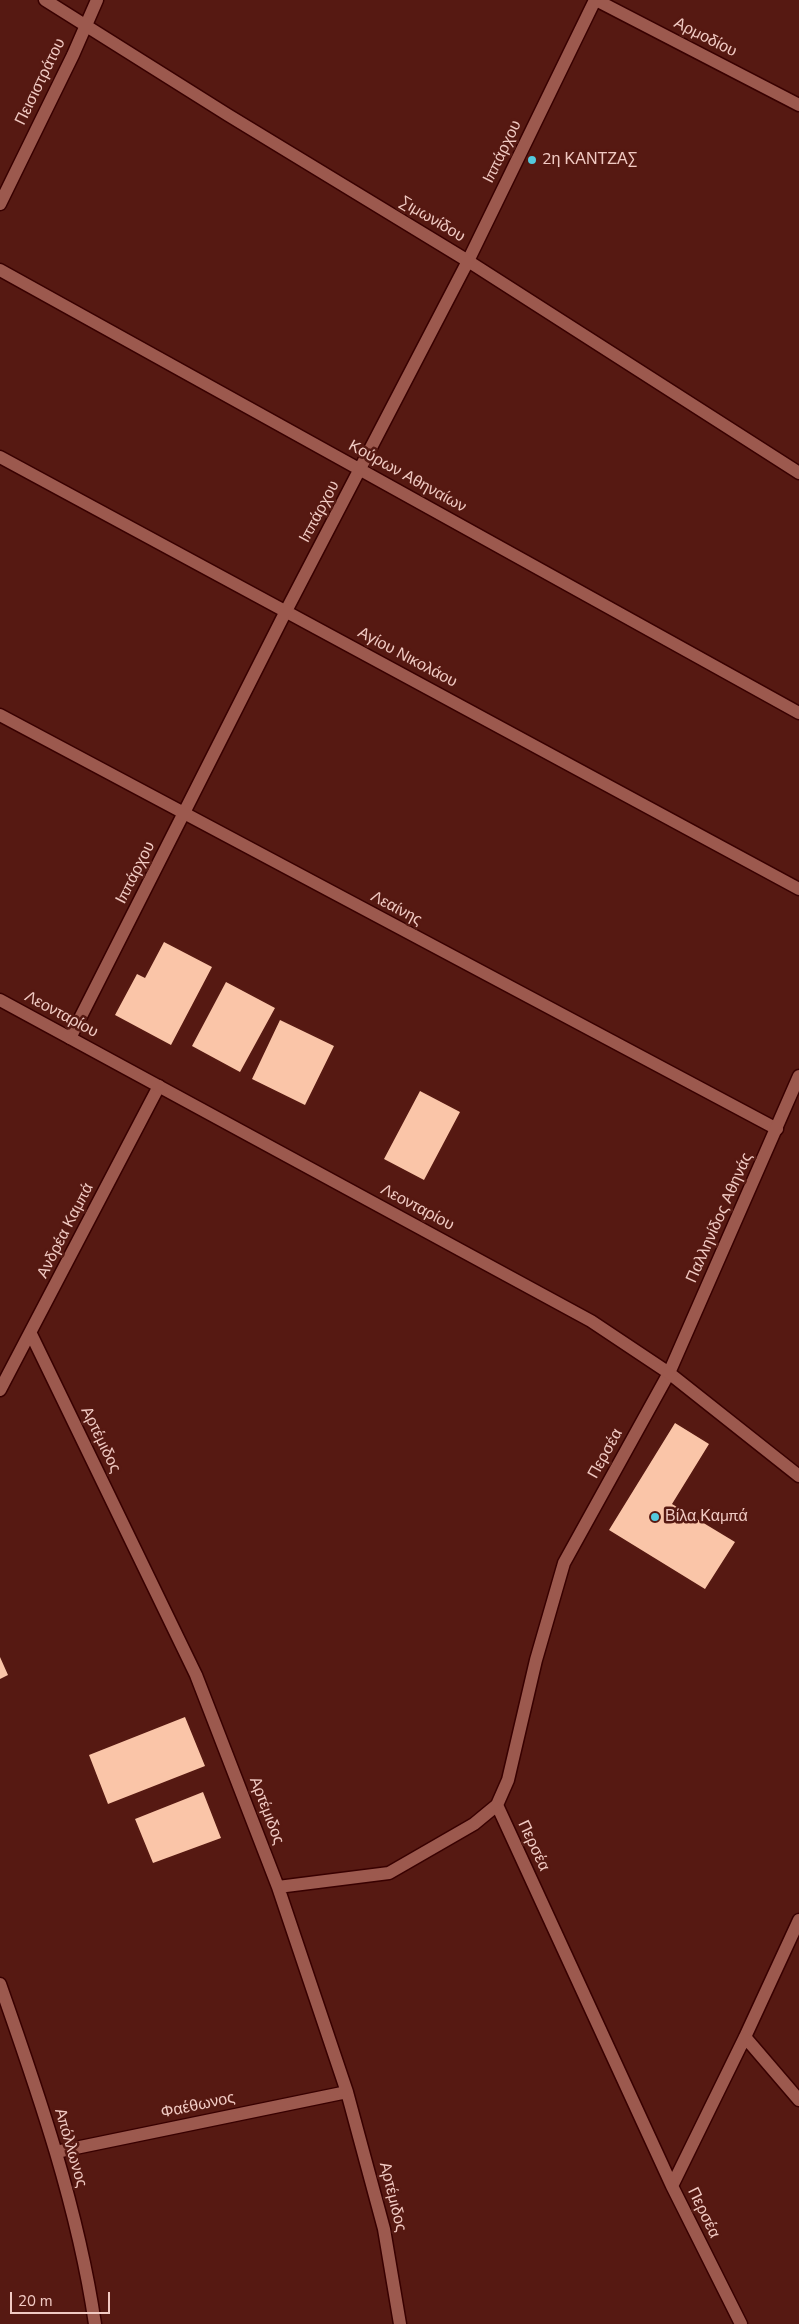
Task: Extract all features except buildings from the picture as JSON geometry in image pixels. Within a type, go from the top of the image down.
[{"type":"street","name":"Σιμωνίδου","points":[[45,0],[468,261],[799,473]]},
{"type":"street","name":"Πεισιστράτου","points":[[0,204],[86,27],[97,0]]},
{"type":"street","name":"Αρμοδίου","points":[[596,0],[799,105]]},
{"type":"street","name":"Ιππάρχου","points":[[70,1038],[286,611],[468,261],[596,0]]},
{"type":"street","name":"Κούρων Αθηναίων","points":[[0,270],[799,713]]},
{"type":"street","name":"Αγίου Νικολάου","points":[[0,457],[799,889]]},
{"type":"street","name":"Λεαίνης","points":[[0,715],[777,1129]]},
{"type":"street","name":"Λεονταρίου","points":[[0,1000],[591,1321],[669,1373],[799,1476]]},
{"type":"street","name":"Παλληνίδος Αθηνάς","points":[[669,1373],[799,1076]]},
{"type":"street","name":"Ανδρέα Καμπά","points":[[0,1390],[31,1334],[159,1086]]},
{"type":"street","name":"Αρτέμιδος","points":[[31,1334],[196,1675],[278,1887],[347,2092],[384,2229],[400,2324]]},
{"type":"street","name":"Περσέα","points":[[669,1373],[564,1563],[536,1660],[508,1780],[497,1805],[672,2186],[740,2324]]},
{"type":"street","points":[[278,1887],[389,1873],[474,1824],[497,1805]]},
{"type":"street","points":[[672,2186],[745,2037],[799,1920]]},
{"type":"street","name":"Απόλλωνος","points":[[0,1984],[56,2152],[90,2290],[95,2324]]},
{"type":"street","points":[[745,2037],[799,2100]]},
{"type":"street","name":"Φαέθωνος","points":[[56,2152],[347,2092]]},
{"type":"place","name":"2η ΚΑΝΤΖΑΣ","points":[[532,160]]},
{"type":"place","name":"Βίλα Καμπά","points":[[655,1517]]}]
